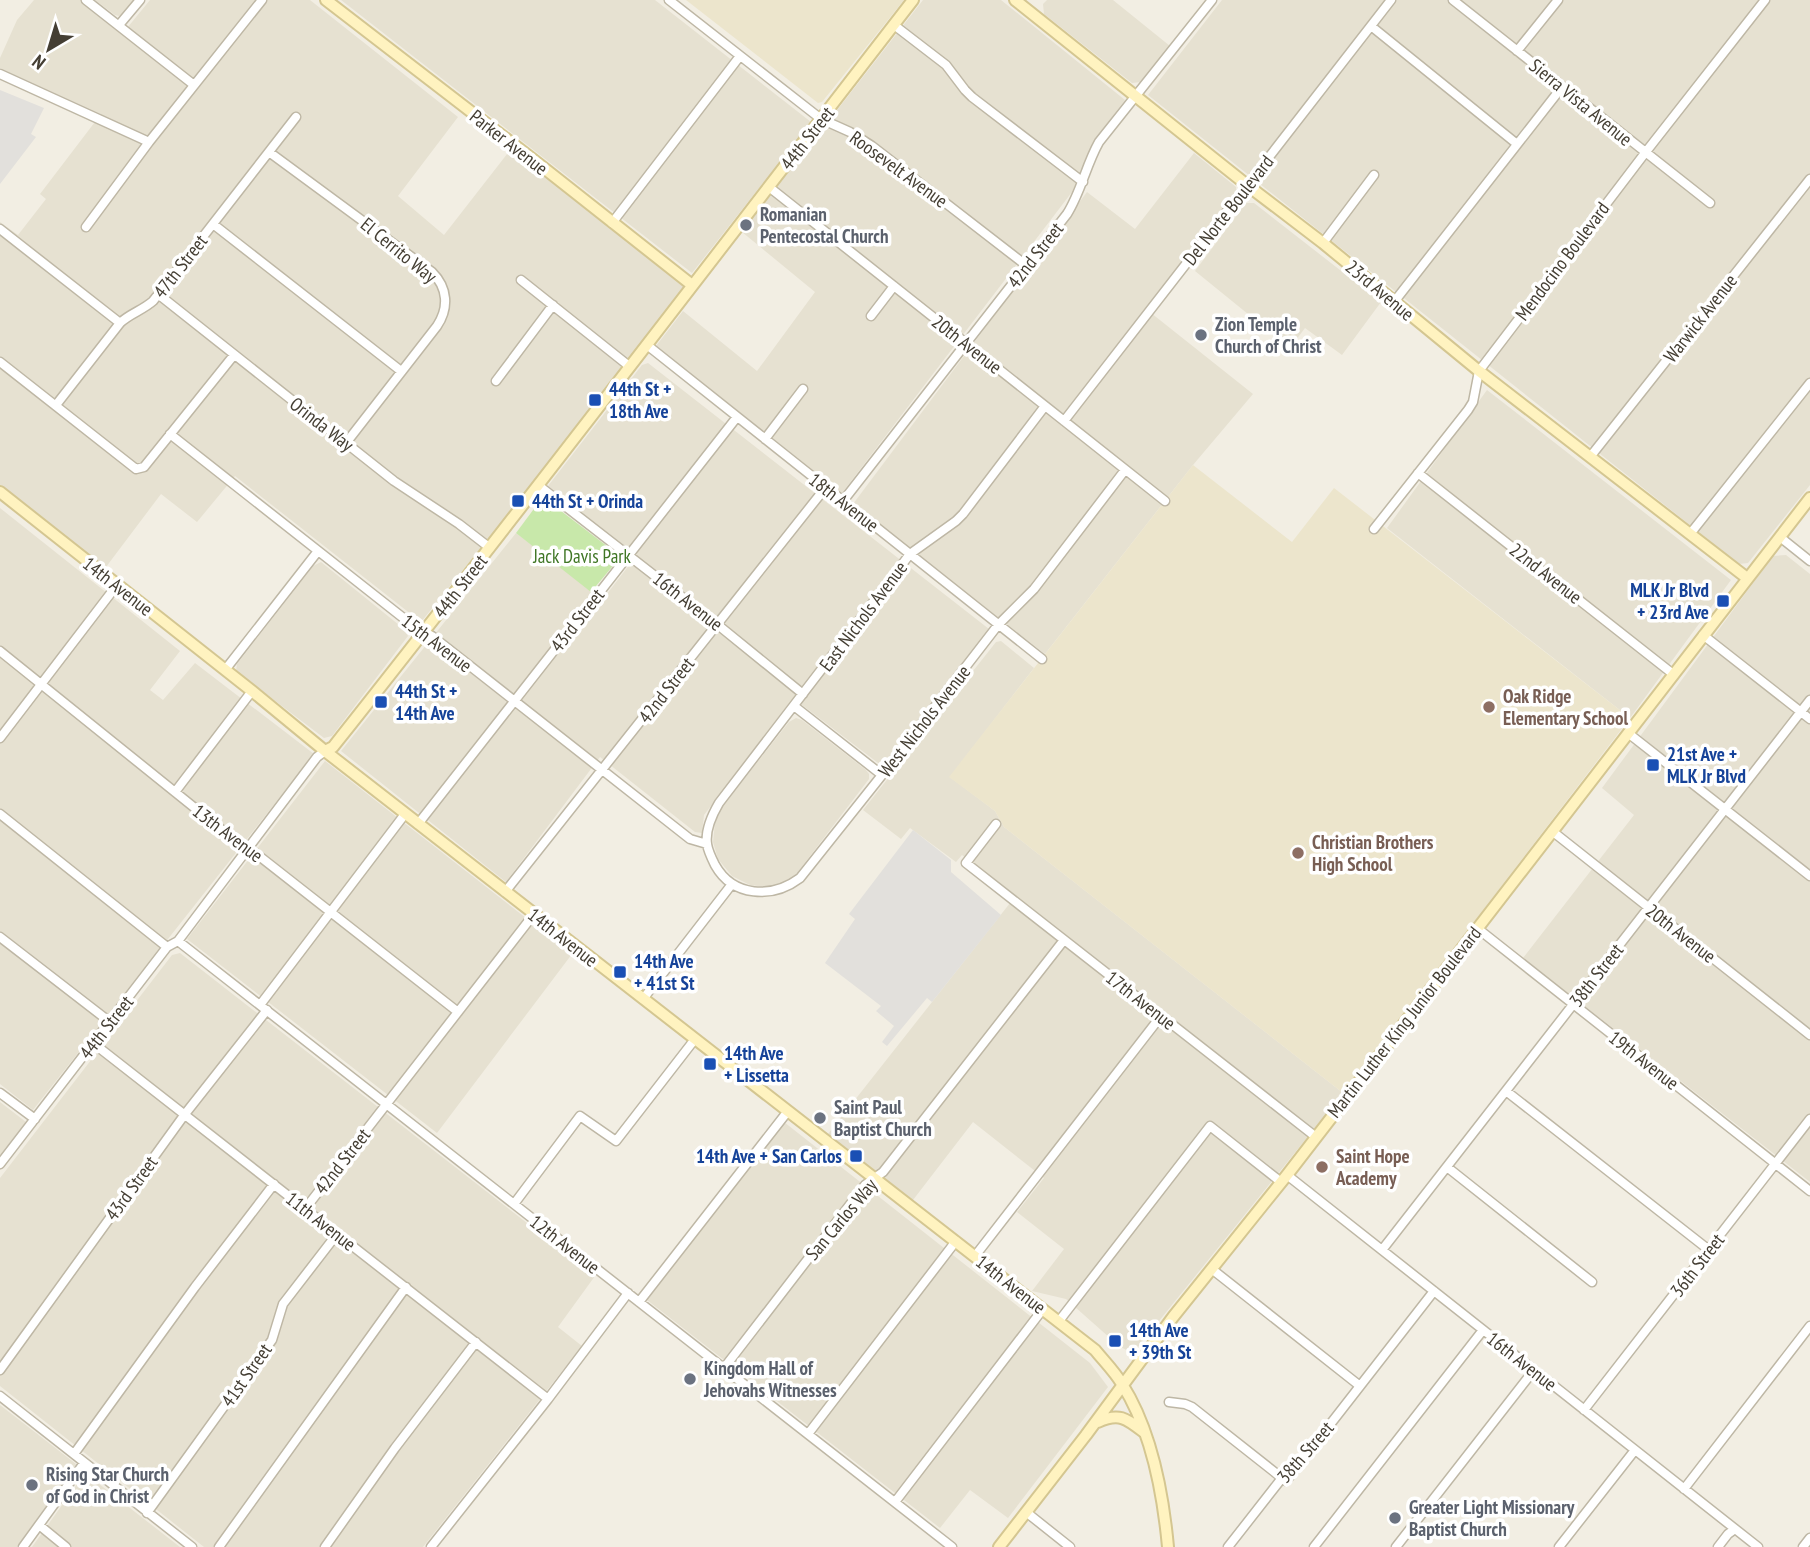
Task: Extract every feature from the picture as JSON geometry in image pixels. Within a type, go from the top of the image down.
[{"type":"street","points":[[86,0],[194,85]]},
{"type":"street","points":[[119,25],[140,0]]},
{"type":"street","points":[[86,227],[149,142],[262,0]]},
{"type":"street","name":"Parker Avenue","points":[[326,0],[692,285]]},
{"type":"street","name":"Roosevelt Avenue","points":[[669,0],[821,119],[865,141],[1027,266]]},
{"type":"street","name":"44th Street","points":[[0,1164],[167,947],[178,941],[317,757],[333,747],[490,548],[913,0]]},
{"type":"street","name":"23rd Avenue","points":[[1015,0],[1324,243],[1479,371],[1747,578]]},
{"type":"street","points":[[1027,10],[1035,0]]},
{"type":"street","name":"42nd Street","points":[[844,501],[1067,215],[1099,142],[1212,0]]},
{"type":"street","name":"Del Norte Boulevard","points":[[1064,421],[1391,0]]},
{"type":"street","name":"Sierra Vista Avenue","points":[[1453,0],[1710,203]]},
{"type":"street","points":[[1517,51],[1558,0]]},
{"type":"street","name":"Mendocino Boulevard","points":[[1374,529],[1473,402],[1479,371],[1765,0]]},
{"type":"street","points":[[894,25],[946,65],[972,97],[1083,182]]},
{"type":"street","points":[[1371,26],[1517,144]]},
{"type":"street","points":[[612,223],[740,56]]},
{"type":"street","points":[[0,74],[149,142]]},
{"type":"street","points":[[1394,302],[1562,87]]},
{"type":"street","name":"47th Street","points":[[56,405],[120,323],[146,307],[158,294],[296,117]]},
{"type":"street","name":"El Cerrito Way","points":[[269,152],[432,272],[441,284],[446,301],[442,319],[346,443]]},
{"type":"street","points":[[1324,243],[1374,175]]},
{"type":"street","name":"Warwick Avenue","points":[[1590,457],[1810,179]]},
{"type":"street","name":"20th Avenue","points":[[769,187],[1165,501]]},
{"type":"street","points":[[213,224],[401,371]]},
{"type":"street","points":[[0,229],[120,323]]},
{"type":"street","points":[[521,280],[629,366]]},
{"type":"street","points":[[871,316],[894,286]]},
{"type":"street","name":"Orinda Way","points":[[158,294],[394,481],[490,548]]},
{"type":"street","points":[[496,381],[553,305]]},
{"type":"street","name":"18th Avenue","points":[[647,345],[1042,659]]},
{"type":"street","points":[[0,362],[136,469],[144,467],[234,355]]},
{"type":"street","points":[[1690,534],[1810,383]]},
{"type":"street","points":[[765,439],[803,389]]},
{"type":"street","name":"East Nichols Avenue","points":[[707,844],[709,824],[719,803],[910,554],[963,514],[1045,406]]},
{"type":"street","name":"43rd Street","points":[[418,824],[737,416]]},
{"type":"street","name":"15th Avenue","points":[[170,434],[690,839],[707,844]]},
{"type":"street","name":"West Nichols Avenue","points":[[733,884],[753,892],[769,892],[785,888],[800,878],[998,625],[1034,589],[1125,470]]},
{"type":"street","name":"22nd Avenue","points":[[1418,473],[1673,674]]},
{"type":"street","name":"16th Avenue","points":[[538,485],[803,694]]},
{"type":"street","name":"42nd Street","points":[[505,892],[826,487]]},
{"type":"street","name":"14th Avenue","points":[[0,492],[405,814],[1095,1350],[1123,1385],[1136,1410],[1161,1493],[1167,1547]]},
{"type":"street","name":"Martin Luther King Junior Boulevard","points":[[999,1547],[1173,1317],[1213,1270],[1810,498]]},
{"type":"street","points":[[1780,537],[1810,561]]},
{"type":"street","points":[[225,670],[318,551]]},
{"type":"street","points":[[0,738],[117,585]]},
{"type":"street","points":[[1703,635],[1810,719]]},
{"type":"street","name":"13th Avenue","points":[[0,652],[458,1012]]},
{"type":"street","points":[[175,792],[252,691]]},
{"type":"street","name":"38th Street","points":[[1382,1250],[1810,700]]},
{"type":"street","points":[[794,706],[882,775]]},
{"type":"street","points":[[1628,733],[1810,876]]},
{"type":"street","points":[[0,814],[167,947]]},
{"type":"street","name":"43rd Street","points":[[0,1370],[330,912],[405,814]]},
{"type":"street","name":"17th Avenue","points":[[996,824],[966,863],[1316,1137]]},
{"type":"street","name":"20th Avenue","points":[[1552,831],[1810,1035]]},
{"type":"street","points":[[643,999],[733,884],[719,872],[707,844]]},
{"type":"street","name":"42nd Street","points":[[305,1209],[534,914]]},
{"type":"street","name":"19th Avenue","points":[[1477,928],[1810,1191]]},
{"type":"street","points":[[0,937],[110,1022]]},
{"type":"street","name":"San Carlos Way","points":[[724,1368],[865,1185],[883,1172],[1064,940]]},
{"type":"street","name":"12th Avenue","points":[[178,941],[952,1547]]},
{"type":"street","points":[[975,1256],[1161,1016]]},
{"type":"street","points":[[514,1204],[580,1116],[616,1141],[695,1039]]},
{"type":"street","name":"11th Avenue","points":[[93,1043],[548,1399]]},
{"type":"street","points":[[1506,1091],[1709,1250]]},
{"type":"street","points":[[0,1093],[35,1119]]},
{"type":"street","points":[[639,1302],[788,1111]]},
{"type":"street","name":"36th Street","points":[[1584,1410],[1810,1119]]},
{"type":"street","name":"16th Avenue","points":[[1059,1321],[1210,1126],[1382,1250],[1758,1547]]},
{"type":"street","points":[[1447,1167],[1592,1282]]},
{"type":"street","points":[[74,1454],[195,1287],[274,1184]]},
{"type":"street","name":"41st Street","points":[[147,1513],[272,1340],[283,1304],[337,1234]]},
{"type":"street","points":[[808,1434],[956,1241]]},
{"type":"street","points":[[1213,1270],[1360,1386]]},
{"type":"street","points":[[219,1547],[406,1287]]},
{"type":"street","name":"38th Street","points":[[1228,1547],[1282,1478],[1286,1481],[1434,1291]]},
{"type":"street","points":[[431,1547],[628,1293]]},
{"type":"street","points":[[895,1502],[1043,1309]]},
{"type":"street","points":[[1684,1489],[1810,1326]]},
{"type":"street","points":[[1314,1547],[1483,1330]]},
{"type":"street","points":[[325,1547],[395,1448],[476,1342]]},
{"type":"street","points":[[1396,1547],[1534,1370]]},
{"type":"street","points":[[0,1396],[191,1547]]},
{"type":"street","points":[[1169,1402],[1192,1407],[1282,1478]]},
{"type":"street","points":[[1094,1424],[1109,1417],[1121,1417],[1144,1433]]},
{"type":"street","points":[[1559,1547],[1635,1450]]},
{"type":"street","points":[[23,1547],[84,1463]]},
{"type":"street","points":[[1026,1512],[1070,1547]]},
{"type":"street","points":[[39,1525],[66,1547]]},
{"type":"street","points":[[1718,1547],[1735,1529]]},
{"type":"street","points":[[1803,1547],[1810,1538]]},
{"type":"shaded area","points":[[34,0],[81,0],[123,33],[150,0],[310,0],[458,117],[398,196],[444,235],[511,149],[685,287],[421,622],[235,476],[197,522],[161,494],[103,571],[0,489],[0,222],[18,235],[46,199],[40,194],[101,114],[0,68],[0,58],[17,20]]},
{"type":"shaded area","points":[[95,0],[134,0],[119,16]]},
{"type":"shaded area","points":[[341,0],[655,0],[811,122],[692,273]]},
{"type":"shaded area","points":[[686,0],[904,0],[822,102],[818,103]]},
{"type":"shaded area","points":[[923,0],[1001,0],[1125,100],[1094,141],[1072,192],[842,493],[656,346],[683,311],[757,371],[815,292],[742,232]]},
{"type":"shaded area","points":[[1047,0],[1113,0],[1170,46],[1141,82],[1132,83],[1044,14],[1043,4]]},
{"type":"shaded area","points":[[1222,0],[1810,0],[1810,485],[1748,563],[1739,564],[1148,95]]},
{"type":"shaded area","points":[[0,90],[44,108],[31,134],[36,137],[0,184]]},
{"type":"shaded area","points":[[1194,153],[1236,187],[1236,196],[1146,309],[1253,394],[1193,465],[1045,654],[853,504],[1087,192],[1135,229]]},
{"type":"shaded area","points":[[1246,203],[1254,203],[1381,302],[1342,355],[1305,328],[1290,348],[1195,271]]},
{"type":"shaded area","points":[[648,363],[989,629],[882,766],[793,698],[704,815],[702,833],[695,832],[600,757],[506,882],[341,751],[516,533],[603,599],[637,555],[548,486],[642,365]]},
{"type":"shaded area","points":[[1487,390],[1731,580],[1630,718],[1387,528]]},
{"type":"shaded area","points":[[1193,465],[1292,542],[1334,488],[1630,718],[1343,1093],[1004,827],[995,811],[949,777]]},
{"type":"shaded area","points":[[0,508],[180,651],[150,690],[163,700],[195,663],[314,754],[33,1110],[0,1084]]},
{"type":"shaded area","points":[[1786,555],[1810,574],[1810,1182],[1523,958],[1634,815],[1602,788],[1773,556]]},
{"type":"shaded area","points":[[321,562],[404,629],[408,636],[332,736],[324,738],[236,671],[237,664],[313,566]]},
{"type":"shaded area","points":[[1001,641],[1034,668],[950,777],[995,811],[1004,827],[1343,1093],[1138,1347],[1128,1351],[1066,1299],[1032,1291],[1064,1249],[1017,1212],[1044,1178],[973,1122],[913,1200],[828,1134],[1014,898],[962,855],[956,862],[910,828],[901,839],[863,810],[996,642]]},
{"type":"shaded area","points":[[796,718],[866,770],[869,779],[797,873],[787,881],[773,886],[750,885],[732,876],[718,859],[713,842],[715,823],[722,807],[789,722]]},
{"type":"shaded area","points":[[325,761],[572,954],[437,1133],[187,939]]},
{"type":"shaded area","points":[[913,830],[951,860],[951,872],[1001,915],[932,1002],[927,998],[887,1046],[882,1042],[894,1026],[876,1011],[881,1006],[825,963],[855,919],[849,914]]},
{"type":"shaded area","points":[[180,953],[595,1276],[558,1327],[582,1346],[423,1547],[204,1547],[0,1386],[0,1178],[172,955]]},
{"type":"shaded area","points":[[0,1102],[26,1122],[0,1155]]},
{"type":"shaded area","points":[[784,1122],[1090,1363],[1108,1387],[1008,1518],[970,1490],[940,1528],[647,1300]]},
{"type":"shaded area","points":[[0,1405],[76,1464],[17,1547],[0,1547]]},
{"type":"shaded area","points":[[85,1473],[180,1547],[32,1547]]},
{"type":"green space","name":"Jack Davis Park","points":[[548,501],[616,553],[617,561],[591,592],[516,533],[539,502]]},
{"type":"place","name":"Romanian Pentecostal Church","points":[[746,225]]},
{"type":"place","name":"Zion Temple Church of Christ","points":[[1201,335]]},
{"type":"place","name":"44th St + 18th Ave","points":[[595,400]]},
{"type":"place","name":"44th St + Orinda","points":[[518,501]]},
{"type":"place","name":"MLK Jr Blvd + 23rd Ave","points":[[1723,601]]},
{"type":"place","name":"44th St + 14th Ave","points":[[381,702]]},
{"type":"place","name":"Oak Ridge Elementary School","points":[[1489,707]]},
{"type":"place","name":"21st Ave + MLK Jr Blvd","points":[[1653,765]]},
{"type":"place","name":"Christian Brothers High School","points":[[1298,853]]},
{"type":"place","name":"14th Ave + 41st St","points":[[620,972]]},
{"type":"place","name":"14th Ave + Lissetta","points":[[710,1064]]},
{"type":"place","name":"Saint Paul Baptist Church","points":[[820,1118]]},
{"type":"place","name":"14th Ave + San Carlos","points":[[856,1156]]},
{"type":"place","name":"Saint Hope Academy","points":[[1322,1167]]},
{"type":"place","name":"14th Ave + 39th St","points":[[1115,1341]]},
{"type":"place","name":"Kingdom Hall of Jehovahs Witnesses","points":[[690,1379]]},
{"type":"place","name":"Rising Star Church of God in Christ","points":[[32,1485]]},
{"type":"place","name":"Greater Light Missionary Baptist Church","points":[[1395,1518]]}]
